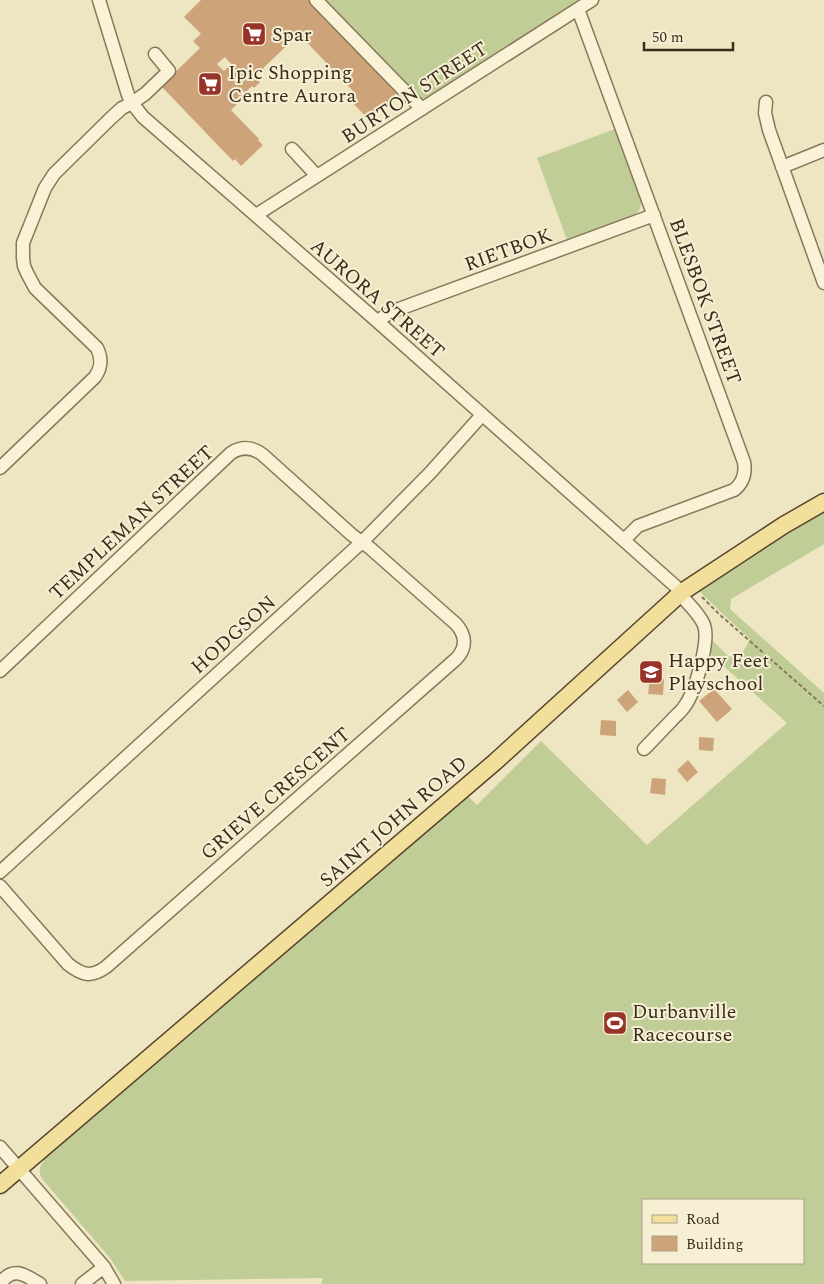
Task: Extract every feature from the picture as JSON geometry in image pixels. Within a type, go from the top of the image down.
[{"type":"main road","name":"SAINT JOHN ROAD","points":[[0,1186],[495,762],[685,591],[762,539],[824,502]]},
{"type":"street","name":"AURORA STREET","points":[[100,0],[125,87],[137,111],[624,540],[685,591],[706,632],[700,666],[693,689],[685,706],[644,749]]},
{"type":"street","points":[[316,0],[422,109]]},
{"type":"street","name":"BURTON STREET","points":[[256,215],[317,176],[372,134],[422,109],[592,0]]},
{"type":"street","name":"BLESBOK STREET","points":[[578,9],[744,462],[745,473],[741,482],[734,490],[638,526],[624,540]]},
{"type":"street","points":[[0,468],[95,377],[100,368],[101,359],[93,343],[35,288],[24,266],[23,243],[45,188],[54,174],[122,108],[132,104],[145,94],[169,71],[155,54]]},
{"type":"street","points":[[766,102],[765,114],[769,130],[824,283]]},
{"type":"street","points":[[292,149],[317,176]]},
{"type":"street","points":[[782,167],[824,150]]},
{"type":"street","name":"RIETBOK","points":[[377,322],[399,309],[654,215]]},
{"type":"street","name":"HODGSON","points":[[0,872],[362,542],[430,473],[482,415]]},
{"type":"street","name":"TEMPLEMAN STREET","points":[[0,671],[235,450],[250,448],[259,452],[362,542]]},
{"type":"street","name":"GRIEVE CRESCENT","points":[[0,886],[68,964],[83,973],[99,973],[456,659],[464,646],[463,634],[460,629],[362,542]]},
{"type":"street","points":[[0,1147],[104,1267],[114,1284]]},
{"type":"street","points":[[82,1284],[104,1267]]},
{"type":"street","points":[[0,1284],[9,1275],[18,1273],[40,1284]]},
{"type":"path","points":[[685,591],[720,614],[824,706]]},
{"type":"green space","points":[[322,0],[579,0],[420,102]]},
{"type":"green space","points":[[615,129],[641,198],[639,209],[631,217],[567,240],[537,158]]},
{"type":"green space","name":"Durbanville Racecourse","points":[[824,511],[824,544],[731,599],[730,609],[824,693],[824,1284],[321,1284],[323,1278],[125,1281],[110,1258],[43,1180],[40,1170],[44,1161],[41,1158],[467,795],[477,805],[541,741],[647,845],[787,723],[707,651],[708,645],[712,641],[728,656],[736,658],[742,654],[750,639],[698,590],[790,530]]},
{"type":"building","name":"Ipic Shopping Centre Aurora","points":[[201,0],[308,0],[319,7],[399,91],[369,120],[347,97],[353,91],[299,34],[255,76],[260,82],[254,88],[252,86],[245,93],[242,90],[240,92],[244,97],[231,110],[263,145],[241,166],[235,159],[233,161],[161,86],[200,48],[193,41],[201,34],[184,17]],"holes":[[[225,57],[231,64],[224,71],[217,64]]]},
{"type":"building","points":[[650,678],[664,679],[663,695],[648,694]]},
{"type":"building","points":[[714,689],[732,709],[717,722],[699,701]]},
{"type":"building","points":[[628,690],[638,702],[627,712],[617,700]]},
{"type":"building","points":[[601,720],[616,721],[616,736],[600,735]]},
{"type":"building","points":[[699,737],[714,738],[713,751],[699,750]]},
{"type":"building","points":[[688,760],[698,772],[687,782],[677,770]]},
{"type":"building","points":[[652,778],[666,779],[665,795],[650,793]]},
{"type":"place","name":"Spar","points":[[254,34]]},
{"type":"place","name":"Ipic Shopping Centre Aurora","points":[[210,84]]},
{"type":"place","name":"Happy Feet Playschool","points":[[651,672]]},
{"type":"place","name":"Durbanville Racecourse","points":[[615,1023]]}]
